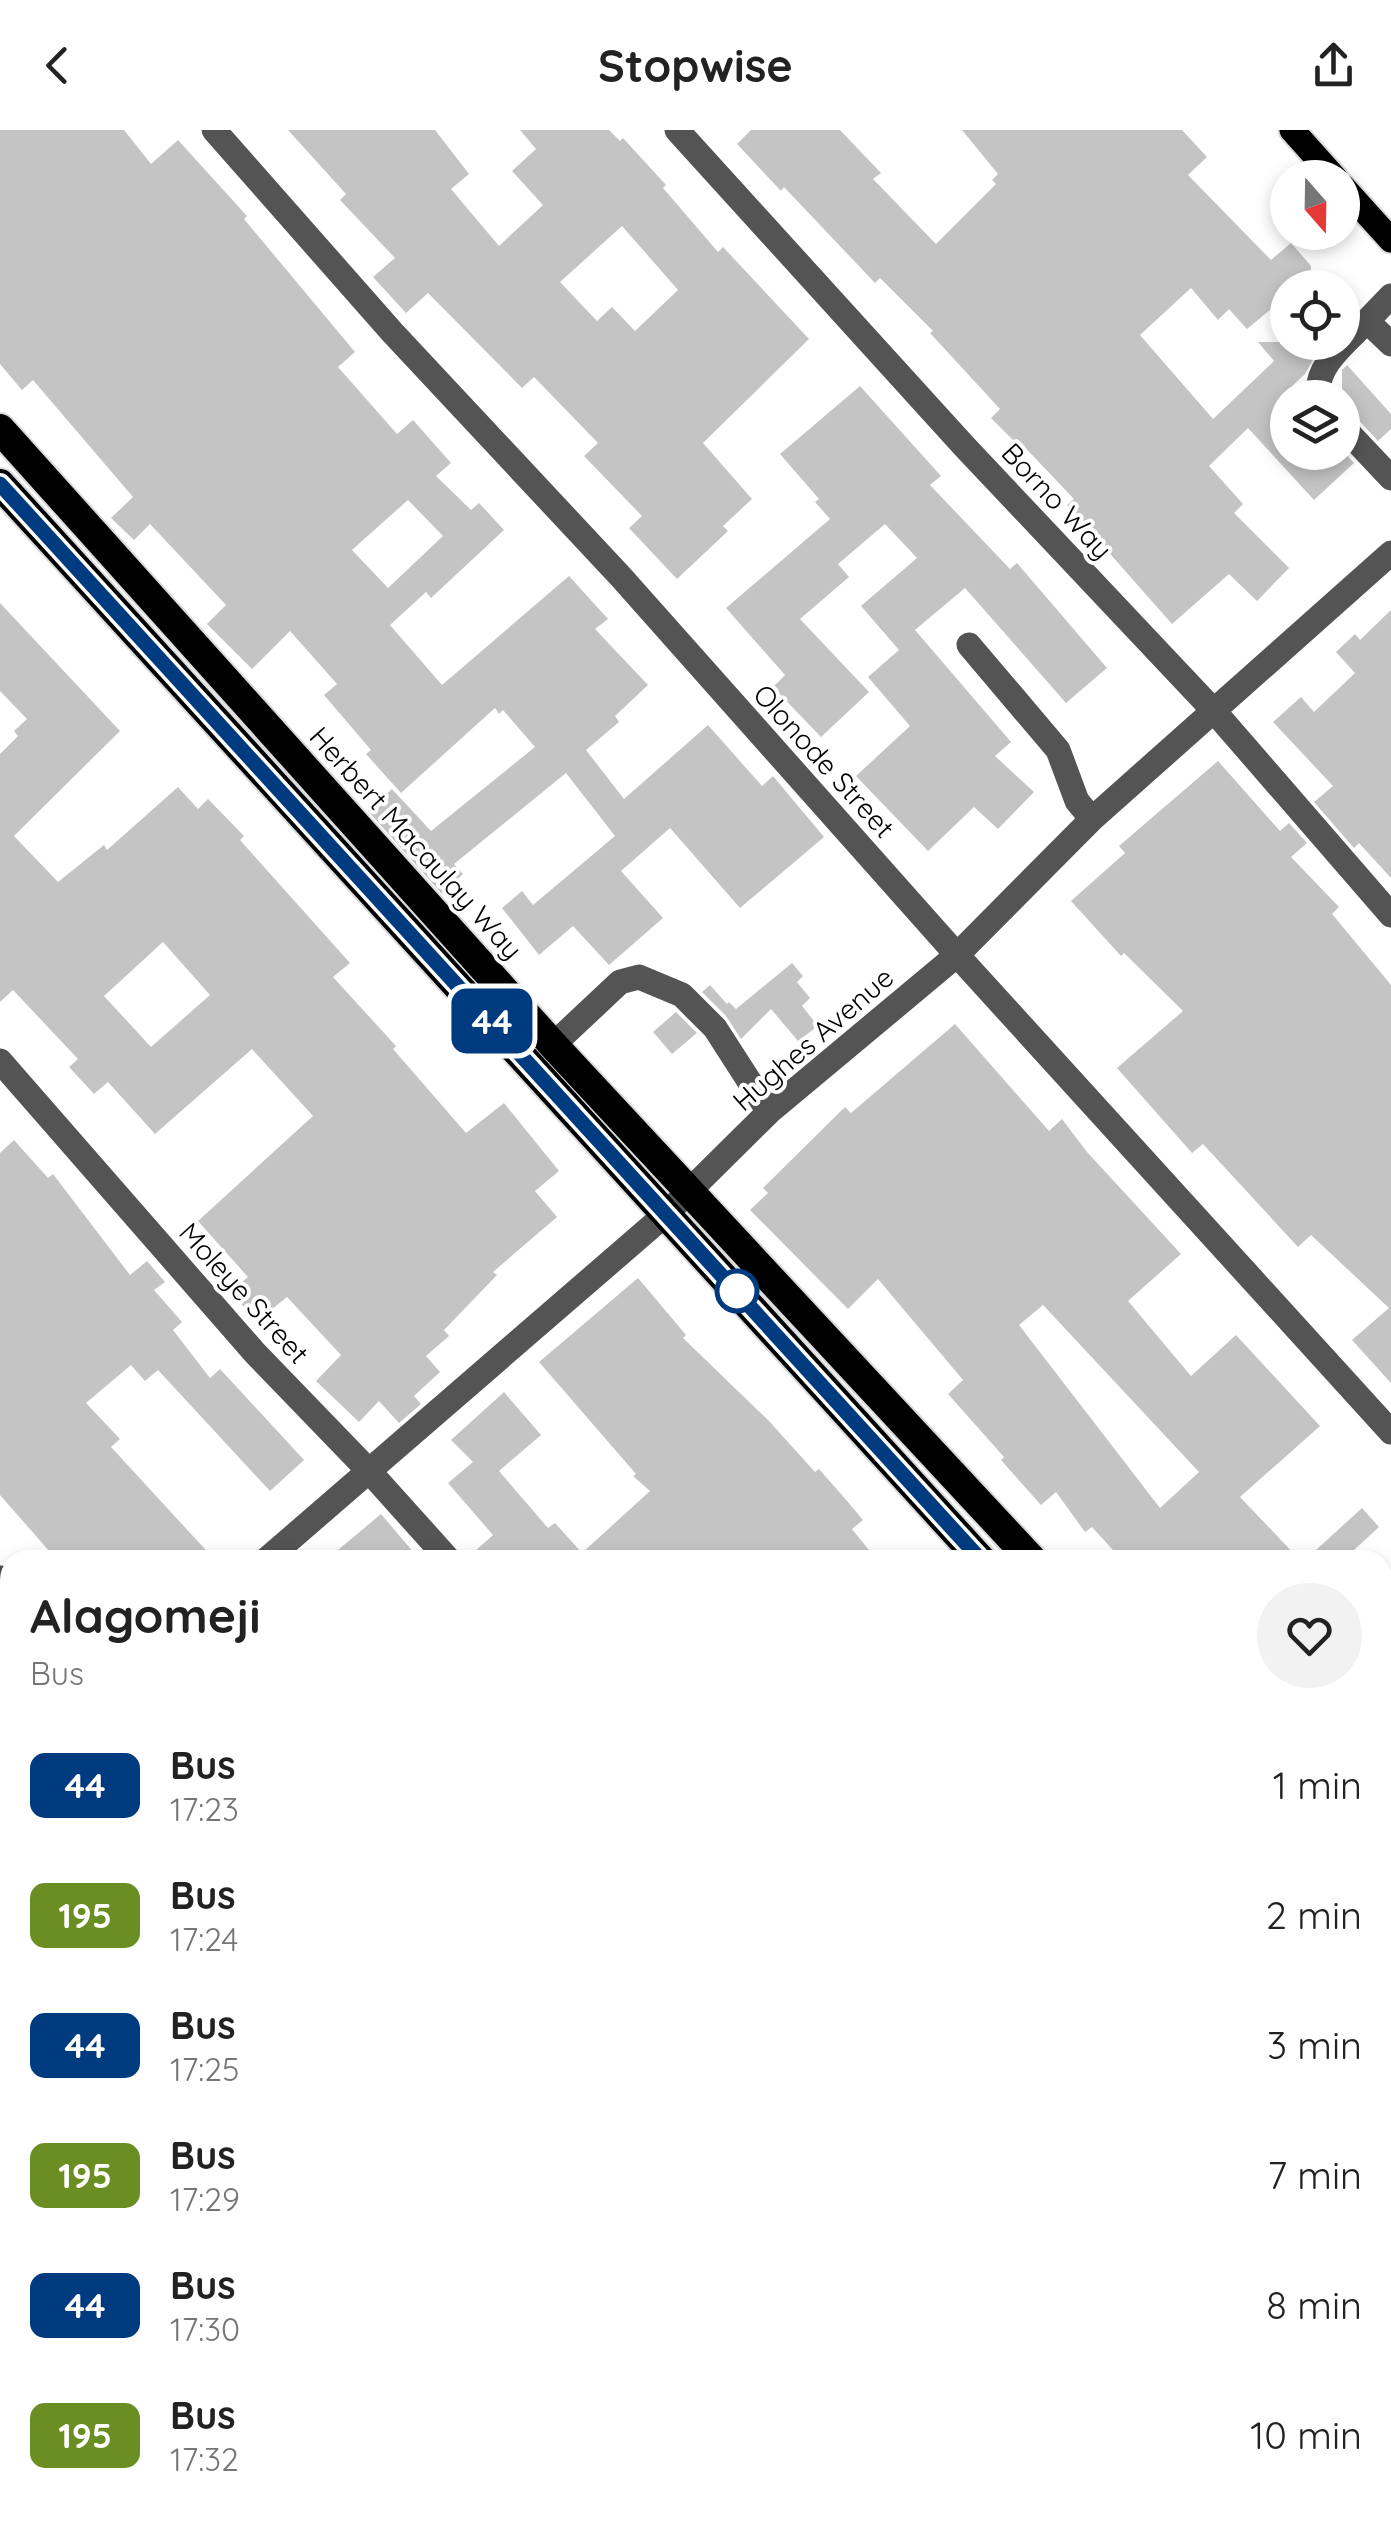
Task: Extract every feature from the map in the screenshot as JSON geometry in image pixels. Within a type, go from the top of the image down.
[{"type":"highway","name":"Herbert Macaulay Way","points":[[0,430],[553,1044],[1023,1550]]},
{"type":"highway","points":[[0,484],[972,1550]]},
{"type":"main road","points":[[1292,130],[1319,160]]},
{"type":"main road","points":[[1360,206],[1391,240]]},
{"type":"street","name":"Olonode Street","points":[[214,130],[392,332],[622,577],[957,956],[1391,1432]]},
{"type":"street","name":"Borno Way","points":[[678,130],[964,446],[1214,711],[1391,915]]},
{"type":"street","points":[[1319,380],[1322,370],[1391,296]]},
{"type":"street","points":[[1366,321],[1391,344]]},
{"type":"street","points":[[1360,445],[1391,478]]},
{"type":"street","name":"Hughes Avenue","points":[[278,1550],[668,1213],[768,1112],[957,956],[1092,819],[1391,554]]},
{"type":"street","points":[[969,644],[1058,750],[1077,801],[1092,819]]},
{"type":"street","points":[[553,1044],[620,982],[639,977],[682,995],[715,1028],[768,1112]]},
{"type":"street","name":"Moleye Street","points":[[0,1062],[255,1353],[439,1550]]},
{"type":"building","points":[[0,130],[124,130],[151,164],[178,140],[247,216],[244,219],[355,352],[338,367],[397,434],[413,420],[451,463],[436,476],[471,510],[479,503],[504,530],[431,598],[426,592],[390,625],[442,685],[569,576],[608,619],[595,629],[648,685],[615,716],[619,722],[586,750],[624,799],[708,725],[762,786],[773,776],[824,837],[740,908],[670,828],[621,871],[663,918],[609,965],[573,926],[539,955],[502,908],[522,891],[533,905],[615,836],[566,773],[454,864],[463,874],[442,894],[368,811],[392,789],[431,831],[535,747],[503,710],[499,714],[495,708],[401,793],[366,754],[371,750],[324,695],[337,684],[290,631],[252,669],[207,624],[226,605],[150,524],[134,540],[111,518],[133,497],[33,380],[22,390],[0,364]],"holes":[[[408,500],[443,536],[388,588],[352,550]]]},
{"type":"building","points":[[288,130],[435,130],[469,174],[451,189],[499,246],[543,205],[512,171],[536,149],[520,130],[609,130],[620,141],[623,138],[718,252],[723,247],[809,339],[703,443],[752,499],[723,526],[728,531],[677,579],[629,528],[642,516],[584,456],[598,443],[534,377],[522,388],[428,293],[406,313],[373,277],[395,258],[340,200],[346,194]],"holes":[[[622,226],[678,290],[635,331],[612,307],[597,321],[560,282]]]},
{"type":"building","points":[[751,130],[840,130],[881,173],[873,179],[936,244],[996,184],[992,180],[998,174],[962,130],[1182,130],[1207,157],[1188,175],[1271,260],[1283,250],[1297,250],[1311,266],[1311,270],[1270,270],[1270,310],[1247,329],[1229,309],[1218,320],[1191,288],[1140,335],[1213,419],[1273,360],[1313,360],[1299,380],[1270,380],[1270,452],[1248,428],[1209,466],[1243,504],[1234,513],[1289,568],[1257,601],[1229,574],[1172,624],[1067,505],[1074,499],[1017,439],[1014,441],[991,418],[1000,409],[930,333],[933,331],[880,278],[875,283],[784,187],[781,191],[737,144]]},
{"type":"building","points":[[1258,342],[1270,342],[1270,356]]},
{"type":"building","points":[[1347,365],[1391,414],[1391,429],[1378,441],[1360,422],[1360,380],[1342,380],[1342,370]]},
{"type":"building","points":[[860,386],[941,476],[930,485],[1010,569],[1017,563],[1107,668],[1066,703],[965,588],[915,630],[1011,742],[995,756],[1034,792],[998,829],[974,807],[928,851],[856,776],[910,726],[868,677],[899,650],[861,606],[917,558],[885,524],[838,564],[849,577],[800,619],[869,692],[821,737],[773,687],[785,675],[726,608],[830,519],[815,502],[819,499],[780,454]]},
{"type":"building","points":[[1286,470],[1346,470],[1314,500]]},
{"type":"building","points":[[0,603],[120,731],[14,836],[58,882],[104,845],[107,850],[178,787],[198,809],[208,799],[350,963],[333,977],[396,1046],[393,1049],[466,1133],[504,1103],[559,1171],[535,1191],[557,1217],[493,1272],[497,1275],[444,1330],[449,1336],[426,1356],[440,1372],[414,1396],[421,1404],[399,1423],[379,1401],[359,1422],[316,1381],[341,1355],[287,1297],[256,1322],[231,1291],[248,1277],[198,1221],[313,1116],[252,1049],[155,1134],[108,1082],[94,1094],[69,1067],[78,1059],[13,990],[0,1002],[0,754],[18,736],[14,731],[27,719],[0,691]],"holes":[[[163,942],[210,995],[151,1047],[104,996]]]},
{"type":"building","points":[[1391,610],[1391,878],[1359,843],[1354,848],[1314,802],[1333,786],[1273,722],[1301,697],[1314,712],[1355,673],[1336,652],[1355,634],[1360,640]]},
{"type":"building","points":[[1218,761],[1280,831],[1289,823],[1307,843],[1291,857],[1339,907],[1332,914],[1391,985],[1391,1383],[1352,1340],[1389,1308],[1311,1235],[1298,1247],[1203,1144],[1192,1153],[1117,1068],[1183,1011],[1124,953],[1121,956],[1071,901],[1125,853],[1119,846]]},
{"type":"building","points":[[792,963],[803,976],[797,982],[810,998],[802,1006],[818,1026],[798,1041],[771,1009],[741,1039],[726,1016],[702,992],[710,985],[736,1009]]},
{"type":"building","points":[[676,1012],[697,1033],[672,1054],[653,1032]]},
{"type":"building","points":[[955,1024],[1049,1131],[1062,1119],[1087,1152],[1181,1254],[1128,1301],[1191,1376],[1236,1335],[1320,1426],[1240,1497],[1290,1550],[1113,1550],[1092,1527],[1085,1532],[1056,1492],[1041,1505],[948,1394],[963,1380],[878,1279],[848,1309],[750,1210],[768,1193],[763,1188],[845,1107],[851,1113]],"holes":[[[1043,1305],[1199,1472],[1160,1508],[1019,1325]]]},
{"type":"building","points":[[14,1140],[48,1178],[53,1174],[130,1275],[147,1261],[165,1282],[154,1290],[182,1322],[173,1330],[210,1378],[220,1369],[304,1460],[270,1491],[158,1370],[145,1381],[131,1365],[86,1403],[120,1439],[111,1447],[206,1550],[48,1550],[0,1495],[0,1153]]},
{"type":"building","points":[[638,1278],[686,1335],[683,1338],[848,1502],[863,1520],[852,1529],[869,1550],[585,1550],[650,1491],[633,1476],[636,1474],[539,1362]]},
{"type":"building","points":[[504,1392],[541,1435],[499,1471],[548,1528],[555,1523],[579,1550],[476,1550],[493,1535],[448,1483],[473,1462],[451,1440]]},
{"type":"building","points":[[1362,1508],[1379,1527],[1354,1550],[1316,1550]]},
{"type":"building","points":[[381,1514],[412,1550],[338,1550]]},
{"type":"bus line","name":"44","points":[[0,484],[972,1550]]}]
